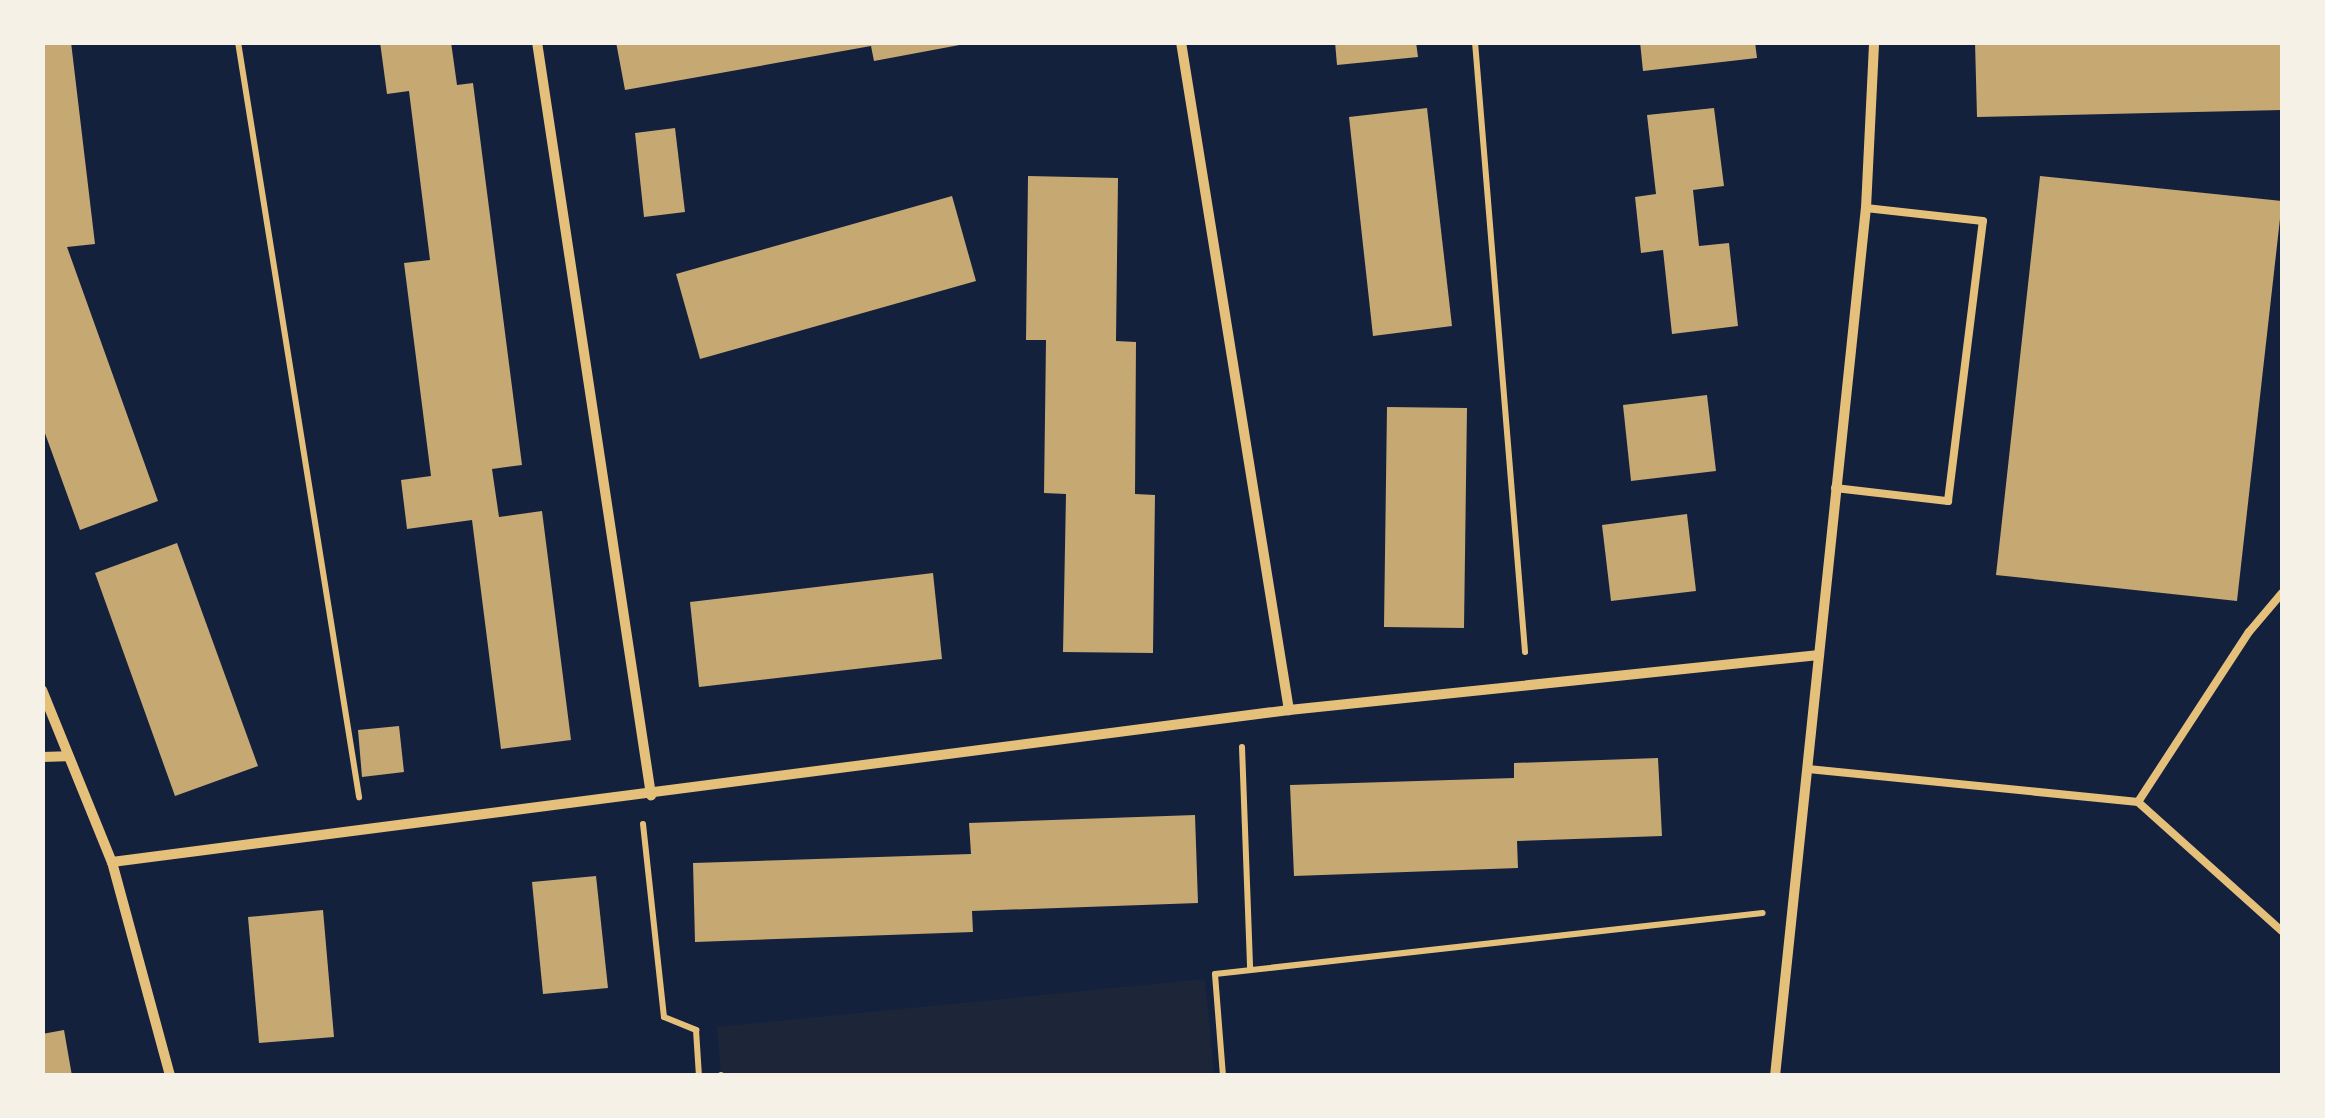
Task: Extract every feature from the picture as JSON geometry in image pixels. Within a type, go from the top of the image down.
[{"type":"street","points":[[537,42],[645,795]]},
{"type":"street","points":[[1181,42],[1289,710]]},
{"type":"street","points":[[1776,1076],[1866,208],[1874,42]]},
{"type":"street","points":[[112,862],[1289,710],[1528,688],[1819,654]]},
{"type":"street","points":[[42,690],[112,862],[170,1076]]},
{"type":"street","points":[[42,757],[66,756]]},
{"type":"lane","points":[[1835,488],[1948,501],[1983,221],[1866,208]]},
{"type":"lane","points":[[2138,802],[2249,632],[2282,593]]},
{"type":"lane","points":[[1808,769],[2138,802],[2282,930]]},
{"type":"path","points":[[238,42],[366,832]]},
{"type":"path","points":[[1475,42],[1528,688]]},
{"type":"path","points":[[1241,717],[1250,970]]},
{"type":"path","points":[[645,795],[664,1017],[696,1030],[700,1076]]},
{"type":"path","points":[[1223,1076],[1215,974],[1792,910]]},
{"type":"shaded area","points":[[1205,979],[1214,1075],[721,1075],[717,1027]]},
{"type":"building","points":[[42,42],[71,42],[95,244],[67,247],[158,501],[80,530],[42,425]]},
{"type":"building","points":[[380,42],[451,42],[457,85],[473,83],[522,465],[492,469],[499,517],[542,511],[571,740],[501,749],[472,520],[407,529],[401,480],[431,476],[404,263],[430,260],[409,91],[387,94]]},
{"type":"building","points":[[616,42],[965,44],[874,61],[871,46],[625,90]]},
{"type":"building","points":[[1335,42],[1416,42],[1418,57],[1337,65]]},
{"type":"building","points":[[1640,42],[1755,42],[1757,58],[1643,71]]},
{"type":"building","points":[[1975,42],[2282,42],[2282,110],[1977,117]]},
{"type":"building","points":[[1427,108],[1452,326],[1373,336],[1349,117]]},
{"type":"building","points":[[1714,108],[1724,186],[1693,190],[1699,246],[1729,243],[1738,326],[1672,334],[1663,250],[1641,253],[1635,197],[1656,194],[1647,115]]},
{"type":"building","points":[[675,128],[685,212],[644,217],[635,133]]},
{"type":"building","points":[[1028,176],[1118,178],[1116,341],[1136,342],[1135,494],[1155,495],[1153,653],[1063,652],[1066,494],[1044,493],[1046,340],[1026,340]]},
{"type":"building","points":[[2040,176],[2282,201],[2237,601],[1996,575]]},
{"type":"building","points":[[952,196],[976,281],[700,359],[676,274]]},
{"type":"building","points":[[1707,395],[1716,471],[1631,481],[1623,405]]},
{"type":"building","points":[[1387,407],[1467,408],[1464,628],[1384,627]]},
{"type":"building","points":[[1687,514],[1696,591],[1611,601],[1602,525]]},
{"type":"building","points":[[177,543],[258,766],[175,796],[95,573]]},
{"type":"building","points":[[933,573],[942,659],[699,687],[690,602]]},
{"type":"building","points":[[399,726],[404,772],[362,777],[358,730]]},
{"type":"building","points":[[1658,758],[1662,836],[1517,841],[1518,868],[1294,876],[1290,785],[1514,778],[1514,763]]},
{"type":"building","points":[[1195,815],[1198,903],[972,911],[973,932],[695,942],[693,863],[971,854],[969,823]]},
{"type":"building","points":[[596,876],[608,988],[543,994],[532,882]]},
{"type":"building","points":[[323,910],[334,1037],[259,1043],[248,917]]},
{"type":"building","points":[[64,1030],[72,1076],[42,1076],[42,1034]]}]
